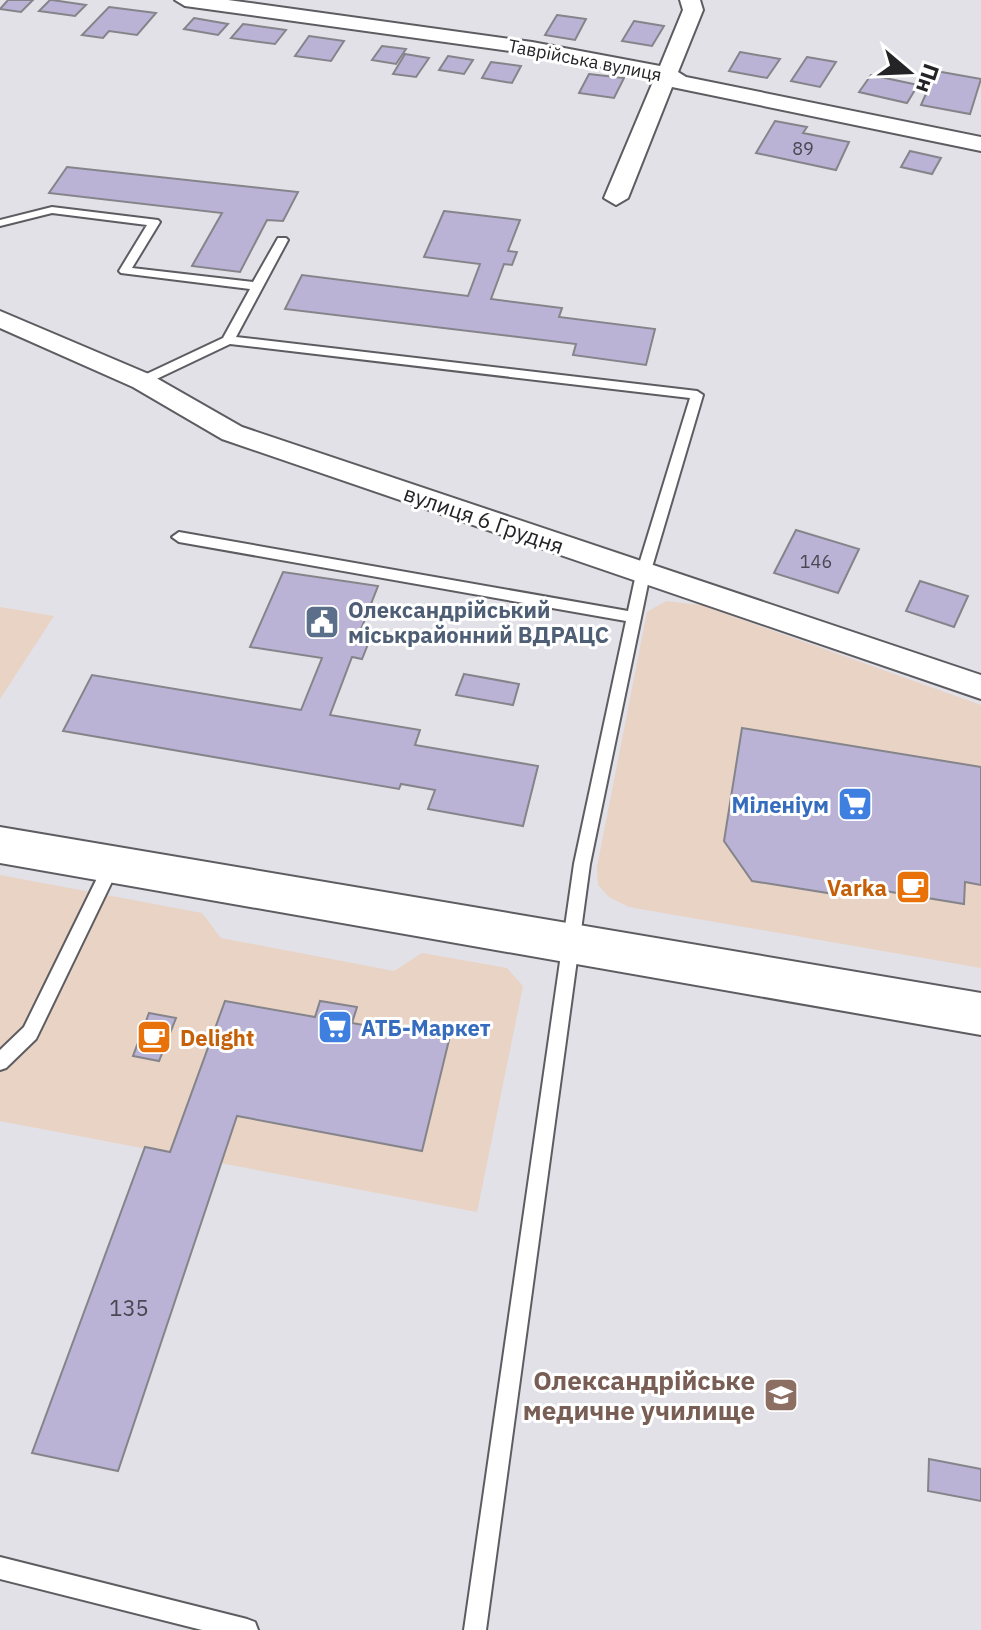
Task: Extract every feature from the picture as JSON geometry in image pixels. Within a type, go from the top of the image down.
[{"type":"street","name":"Таврійська вулиця","points":[[185,0],[532,48],[666,73],[679,82],[981,144]]},
{"type":"street","points":[[616,198],[693,10],[690,0]]},
{"type":"street","name":"вулиця 6 Грудня","points":[[0,319],[142,381],[232,433],[981,687]]},
{"type":"street","points":[[0,845],[981,1014]]},
{"type":"lane","points":[[0,223],[52,210],[154,222],[125,271],[257,286]]},
{"type":"lane","points":[[228,340],[282,240]]},
{"type":"lane","points":[[142,381],[228,340],[697,395],[643,574],[569,941],[475,1630]]},
{"type":"lane","points":[[179,537],[634,617]]},
{"type":"lane","points":[[0,1062],[30,1033],[112,865]]},
{"type":"lane","points":[[0,1568],[247,1630]]},
{"type":"shaded area","points":[[666,601],[701,605],[981,705],[981,968],[629,907],[609,897],[598,885],[597,867],[647,612]]},
{"type":"shaded area","points":[[0,607],[54,616],[0,699]]},
{"type":"shaded area","points":[[0,875],[202,913],[221,938],[394,971],[422,953],[507,968],[523,986],[477,1212],[0,1121]]},
{"type":"building","points":[[8,0],[33,0],[21,12],[0,9]]},
{"type":"building","points":[[50,0],[86,5],[75,16],[39,11]]},
{"type":"building","points":[[109,7],[156,13],[137,35],[109,31],[103,38],[82,35]]},
{"type":"building","points":[[557,15],[586,19],[575,40],[545,35]]},
{"type":"building","points":[[194,18],[228,24],[218,35],[184,29]]},
{"type":"building","points":[[634,21],[664,26],[652,46],[622,41]]},
{"type":"building","points":[[243,24],[286,30],[275,44],[231,38]]},
{"type":"building","points":[[309,36],[344,41],[331,61],[295,56]]},
{"type":"building","points":[[382,46],[406,49],[396,64],[372,60]]},
{"type":"building","points":[[740,52],[780,59],[767,78],[729,71]]},
{"type":"building","points":[[405,54],[429,58],[416,77],[393,74]]},
{"type":"building","points":[[448,56],[473,60],[464,74],[439,70]]},
{"type":"building","points":[[807,57],[836,62],[820,87],[791,81]]},
{"type":"building","points":[[491,62],[521,66],[512,83],[482,78]]},
{"type":"building","points":[[936,71],[981,79],[970,114],[921,105]]},
{"type":"building","points":[[589,74],[624,78],[614,98],[579,93]]},
{"type":"building","points":[[871,75],[918,85],[907,103],[859,92]]},
{"type":"building","points":[[775,121],[807,127],[803,133],[849,142],[836,170],[756,153]]},
{"type":"building","points":[[910,151],[941,158],[932,174],[901,167]]},
{"type":"building","points":[[67,167],[298,192],[283,221],[267,220],[240,272],[192,266],[222,213],[49,193]]},
{"type":"building","points":[[444,211],[520,220],[508,251],[517,252],[512,265],[504,264],[491,299],[562,308],[559,317],[655,329],[646,365],[573,355],[576,344],[285,309],[302,275],[468,296],[480,264],[424,257]]},
{"type":"building","points":[[796,530],[859,549],[838,593],[774,573]]},
{"type":"building","points":[[283,572],[378,586],[358,637],[370,639],[362,659],[352,657],[330,715],[420,730],[415,745],[538,766],[523,826],[428,809],[435,790],[401,784],[399,789],[63,731],[92,675],[301,710],[322,658],[250,647]]},
{"type":"building","points":[[920,581],[968,596],[954,627],[906,611]]},
{"type":"building","points":[[464,674],[519,684],[513,705],[456,695]]},
{"type":"building","name":"Міленіум","points":[[742,728],[981,767],[981,885],[965,882],[964,904],[836,883],[834,894],[752,881],[724,841]]},
{"type":"building","points":[[225,1001],[315,1017],[320,1001],[357,1007],[352,1023],[449,1040],[422,1151],[237,1116],[118,1471],[32,1453],[145,1147],[170,1152]]},
{"type":"building","name":"Delight","points":[[149,1013],[176,1018],[159,1061],[133,1056]]},
{"type":"building","points":[[929,1459],[981,1469],[981,1501],[928,1491]]},
{"type":"place","name":"Олександрійський міськрайонний ВДРАЦС","points":[[322,622]]},
{"type":"place","name":"Міленіум","points":[[855,804]]},
{"type":"place","name":"Varka","points":[[913,887]]},
{"type":"place","name":"АТБ-Маркет","points":[[335,1027]]},
{"type":"place","name":"Delight","points":[[154,1037]]},
{"type":"place","name":"Олександрійське медичне училище","points":[[781,1395]]}]
